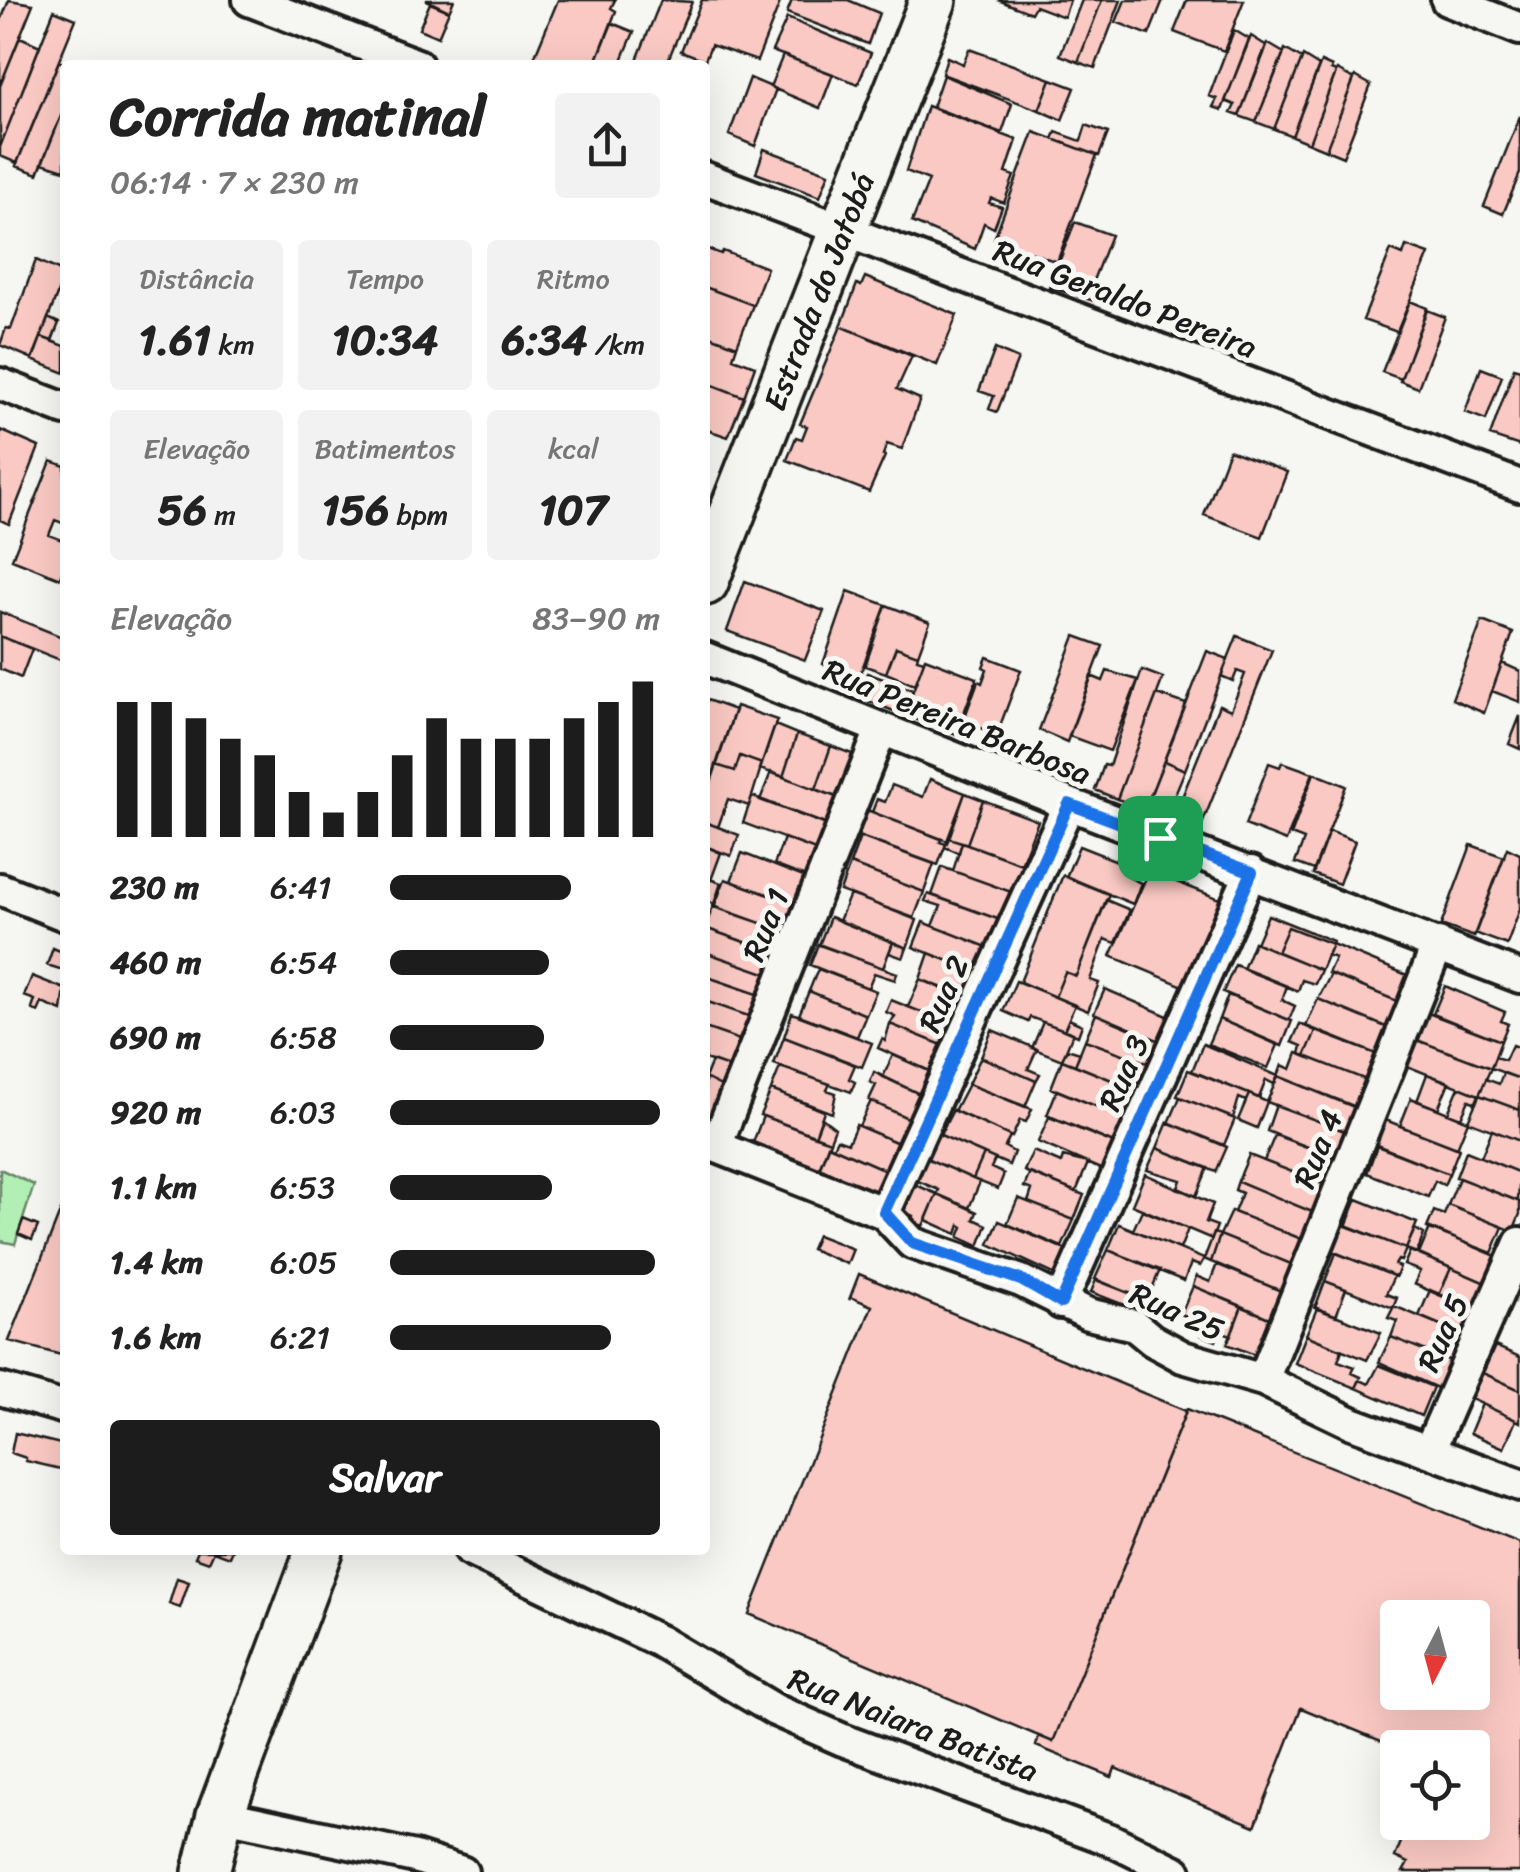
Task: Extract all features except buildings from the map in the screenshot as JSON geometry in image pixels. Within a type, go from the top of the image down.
[{"type":"street","points":[[250,0],[404,60]]},
{"type":"street","name":"Estrada do Jatobá","points":[[710,569],[934,0]]},
{"type":"street","points":[[1447,0],[1520,28]]},
{"type":"street","name":"Rua Geraldo Pereira","points":[[710,180],[1520,486]]},
{"type":"street","points":[[0,384],[60,407]]},
{"type":"street","name":"Rua Pereira Barbosa","points":[[710,660],[1069,804],[1520,977]]},
{"type":"street","name":"Rua 1","points":[[710,1144],[881,730]]},
{"type":"street","name":"Rua 2","points":[[884,1212],[1069,804]]},
{"type":"street","name":"Rua 3","points":[[1061,1303],[1252,872]]},
{"type":"street","points":[[0,889],[60,913]]},
{"type":"street","name":"Rua 4","points":[[1263,1380],[1438,944]]},
{"type":"street","name":"Rua 25","points":[[710,1144],[884,1212],[912,1243],[1021,1280],[1088,1314],[1134,1325],[1182,1357],[1263,1380],[1352,1422],[1520,1486]]},
{"type":"street","name":"Rua 5","points":[[1429,1450],[1520,1243]]},
{"type":"street","points":[[0,1389],[60,1407]]},
{"type":"street","points":[[206,1872],[220,1815],[317,1555]]},
{"type":"street","name":"Rua Naiara Batista","points":[[480,1555],[659,1641],[775,1710],[844,1740],[1111,1840],[1176,1872]]},
{"type":"street","points":[[220,1815],[415,1856],[462,1872]]},
{"type":"green space","points":[[0,1169],[34,1185],[15,1244],[0,1241]]},
{"type":"route","points":[[1069,804],[1160,838],[1252,872],[1061,1303],[1021,1280],[912,1243],[884,1212],[1069,804]]}]
